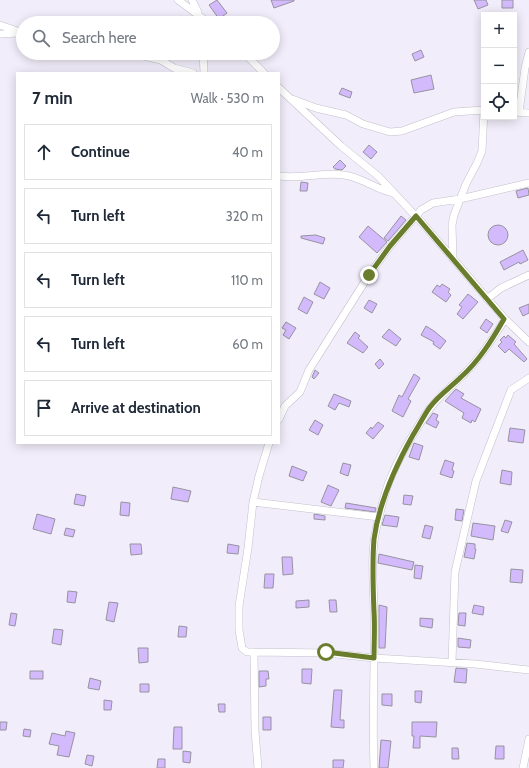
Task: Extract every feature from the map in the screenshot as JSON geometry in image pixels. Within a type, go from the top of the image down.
[{"type":"street","points":[[178,0],[199,16]]},
{"type":"street","points":[[192,0],[201,16]]},
{"type":"street","points":[[0,25],[16,31]]},
{"type":"street","points":[[0,34],[16,33]]},
{"type":"street","points":[[529,52],[517,112],[529,113]]},
{"type":"street","points":[[161,60],[174,68],[189,72]]},
{"type":"street","points":[[203,60],[204,72]]},
{"type":"street","points":[[251,60],[263,72]]},
{"type":"street","points":[[282,92],[316,108],[346,115],[363,124],[390,132],[402,131],[454,112],[481,110]]},
{"type":"street","points":[[282,92],[341,146],[373,171],[416,216],[504,319],[529,342]]},
{"type":"street","points":[[454,259],[452,225],[460,199],[482,151],[484,120]]},
{"type":"street","points":[[280,176],[345,175],[356,177],[385,191],[394,193]]},
{"type":"street","points":[[280,418],[285,406],[300,392],[309,370],[369,275],[390,246],[421,210],[433,203],[460,199],[529,183]]},
{"type":"street","points":[[487,299],[501,288],[529,274]]},
{"type":"street","points":[[374,768],[374,540],[390,479],[426,413],[439,396],[461,378],[478,359],[493,339],[504,319]]},
{"type":"street","points":[[452,662],[455,572],[476,481],[511,390],[529,378]]},
{"type":"street","points":[[269,444],[258,476],[253,502],[241,592],[238,616],[242,648],[247,652],[326,652],[374,658],[452,662],[529,670]]},
{"type":"street","points":[[253,502],[379,517]]},
{"type":"street","points":[[254,652],[255,731],[258,768]]},
{"type":"street","points":[[523,768],[529,739]]},
{"type":"building","points":[[217,0],[227,13],[223,16],[217,16],[209,5]]},
{"type":"building","points":[[271,0],[294,0],[294,1],[274,8]]},
{"type":"building","points":[[474,0],[486,0],[488,5],[478,9]]},
{"type":"building","points":[[502,0],[513,0],[513,8],[502,8]]},
{"type":"building","points":[[421,50],[424,57],[415,61],[412,54]]},
{"type":"building","points":[[431,75],[434,89],[414,93],[411,80]]},
{"type":"building","points":[[342,88],[352,92],[350,98],[339,94]]},
{"type":"building","points":[[369,145],[377,152],[371,159],[363,152]]},
{"type":"building","points":[[340,160],[346,166],[342,170],[335,169],[333,167]]},
{"type":"building","points":[[301,182],[308,183],[307,191],[300,191]]},
{"type":"building","points":[[528,188],[529,195],[518,198],[516,191]]},
{"type":"building","points":[[401,216],[406,220],[388,241],[384,238]]},
{"type":"building","points":[[498,225],[505,228],[508,235],[505,242],[498,245],[491,242],[488,235],[491,228]]},
{"type":"building","points":[[368,226],[387,242],[377,253],[359,237]]},
{"type":"building","points":[[316,235],[325,238],[323,244],[301,238],[301,236]]},
{"type":"building","points":[[523,250],[528,260],[520,264],[519,262],[504,270],[500,262]]},
{"type":"building","points":[[320,282],[330,288],[324,299],[314,294]]},
{"type":"building","points":[[442,284],[450,289],[448,292],[451,295],[446,302],[432,292],[437,285],[440,287]]},
{"type":"building","points":[[468,294],[478,302],[463,319],[457,314],[462,307],[459,305]]},
{"type":"building","points":[[304,297],[313,302],[307,314],[298,309]]},
{"type":"building","points":[[369,300],[377,304],[372,313],[364,308]]},
{"type":"building","points":[[529,304],[529,313],[523,316],[519,308]]},
{"type":"building","points":[[486,319],[493,324],[487,333],[480,328]]},
{"type":"building","points":[[286,322],[296,328],[289,339],[283,335],[286,330],[282,328]]},
{"type":"building","points":[[426,326],[446,341],[440,349],[433,344],[434,342],[421,335]]},
{"type":"building","points":[[389,329],[401,339],[396,346],[382,337]]},
{"type":"building","points":[[355,332],[360,336],[358,338],[368,347],[363,353],[347,343]]},
{"type":"building","points":[[508,335],[516,342],[514,344],[527,359],[524,362],[509,349],[505,353],[498,346],[502,342],[500,340],[504,336],[506,338]]},
{"type":"building","points":[[380,359],[384,364],[379,369],[375,364]]},
{"type":"building","points":[[315,370],[319,373],[314,379],[312,377]]},
{"type":"building","points":[[414,374],[420,378],[408,399],[411,401],[403,417],[392,411],[399,395],[402,397]]},
{"type":"building","points":[[456,389],[464,394],[461,398],[481,409],[475,422],[472,420],[471,423],[462,418],[464,413],[445,401]]},
{"type":"building","points":[[334,394],[351,401],[349,407],[339,403],[335,410],[328,406]]},
{"type":"building","points":[[433,413],[438,415],[436,420],[439,422],[436,428],[426,423]]},
{"type":"building","points":[[315,420],[323,425],[318,435],[309,430]]},
{"type":"building","points":[[378,422],[384,426],[373,439],[366,433]]},
{"type":"building","points":[[510,428],[525,430],[523,443],[508,441]]},
{"type":"building","points":[[414,443],[423,446],[419,460],[409,457]]},
{"type":"building","points":[[445,460],[454,463],[452,478],[440,474]]},
{"type":"building","points":[[343,463],[351,465],[348,476],[340,473]]},
{"type":"building","points":[[292,466],[307,472],[303,481],[289,476]]},
{"type":"building","points":[[502,470],[512,472],[511,485],[500,483]]},
{"type":"building","points":[[328,485],[339,490],[331,506],[321,502]]},
{"type":"building","points":[[173,487],[191,491],[188,502],[171,499]]},
{"type":"building","points":[[76,494],[86,496],[84,506],[74,504]]},
{"type":"building","points":[[404,495],[413,496],[411,505],[403,504]]},
{"type":"building","points":[[121,502],[130,503],[129,516],[120,515]]},
{"type":"building","points":[[346,503],[376,508],[375,512],[345,508]]},
{"type":"building","points":[[456,509],[464,510],[462,521],[455,520]]},
{"type":"building","points":[[37,514],[55,519],[51,534],[33,529]]},
{"type":"building","points":[[314,514],[325,516],[325,520],[314,519]]},
{"type":"building","points":[[385,515],[399,517],[397,527],[382,525]]},
{"type":"building","points":[[505,520],[512,522],[508,533],[501,531]]},
{"type":"building","points":[[473,523],[495,526],[493,540],[471,536]]},
{"type":"building","points":[[425,525],[433,527],[430,539],[422,537]]},
{"type":"building","points":[[66,528],[75,530],[73,537],[64,535]]},
{"type":"building","points":[[467,543],[475,544],[476,549],[474,559],[464,557]]},
{"type":"building","points":[[130,544],[141,544],[142,554],[131,555]]},
{"type":"building","points":[[228,544],[239,546],[238,554],[227,553]]},
{"type":"building","points":[[379,554],[414,562],[412,570],[378,563]]},
{"type":"building","points":[[282,557],[292,557],[293,574],[283,575]]},
{"type":"building","points":[[415,565],[423,566],[421,579],[414,578]]},
{"type":"building","points":[[511,569],[523,570],[522,583],[510,582]]},
{"type":"building","points":[[265,574],[274,574],[273,588],[264,588]]},
{"type":"building","points":[[68,591],[77,592],[75,603],[67,602]]},
{"type":"building","points":[[309,600],[309,607],[296,608],[296,601]]},
{"type":"building","points":[[329,600],[336,600],[337,612],[330,612]]},
{"type":"building","points":[[109,602],[118,603],[114,622],[106,620]]},
{"type":"building","points":[[379,605],[387,607],[385,648],[379,648]]},
{"type":"building","points":[[474,605],[484,607],[483,615],[472,613]]},
{"type":"building","points":[[11,613],[17,614],[15,626],[9,625]]},
{"type":"building","points":[[459,613],[466,613],[465,626],[458,625]]},
{"type":"building","points":[[420,618],[433,619],[432,628],[420,626]]},
{"type":"building","points":[[179,626],[187,627],[186,637],[178,637]]},
{"type":"building","points":[[54,629],[63,630],[61,645],[52,643]]},
{"type":"building","points":[[458,638],[471,640],[470,648],[458,647]]},
{"type":"building","points":[[138,648],[148,648],[148,662],[139,663]]},
{"type":"building","points":[[456,668],[467,669],[466,683],[454,682]]},
{"type":"building","points":[[302,669],[312,669],[311,684],[302,683]]},
{"type":"building","points":[[30,671],[43,671],[43,679],[30,679]]},
{"type":"building","points":[[259,671],[268,671],[269,679],[266,679],[266,686],[259,687]]},
{"type":"building","points":[[90,678],[101,681],[99,690],[88,688]]},
{"type":"building","points":[[140,684],[149,684],[149,692],[140,692]]},
{"type":"building","points":[[334,690],[342,690],[340,720],[344,720],[344,728],[331,727]]},
{"type":"building","points":[[415,691],[422,691],[421,703],[415,702]]},
{"type":"building","points":[[382,694],[392,694],[392,706],[382,705]]},
{"type":"building","points":[[104,700],[112,701],[111,710],[104,710]]},
{"type":"building","points":[[218,704],[225,704],[225,712],[219,712]]},
{"type":"building","points":[[263,717],[271,717],[271,730],[263,730]]},
{"type":"building","points":[[0,722],[7,722],[6,730],[0,730]]},
{"type":"building","points":[[412,722],[437,722],[436,737],[420,736],[420,748],[413,748],[414,736],[412,736]]},
{"type":"building","points":[[174,727],[182,727],[182,749],[173,749]]},
{"type":"building","points":[[24,729],[31,730],[30,737],[23,736]]},
{"type":"building","points":[[66,731],[75,733],[69,757],[57,755],[59,746],[49,744],[52,733],[65,736]]},
{"type":"building","points":[[381,740],[391,741],[388,768],[379,768]]},
{"type":"building","points":[[496,746],[504,746],[504,759],[495,759]]},
{"type":"building","points":[[452,748],[458,748],[459,759],[452,759]]},
{"type":"building","points":[[183,751],[191,752],[190,763],[183,762]]},
{"type":"building","points":[[87,755],[94,756],[92,766],[85,764]]},
{"type":"building","points":[[158,759],[165,759],[165,768],[157,768]]},
{"type":"building","points":[[333,760],[344,760],[343,768],[333,768]]},
{"type":"route","points":[[326,652],[374,658],[374,540],[390,479],[399,460],[431,405],[439,396],[461,378],[478,359],[493,339],[504,319],[416,216],[390,246],[369,275]]}]
